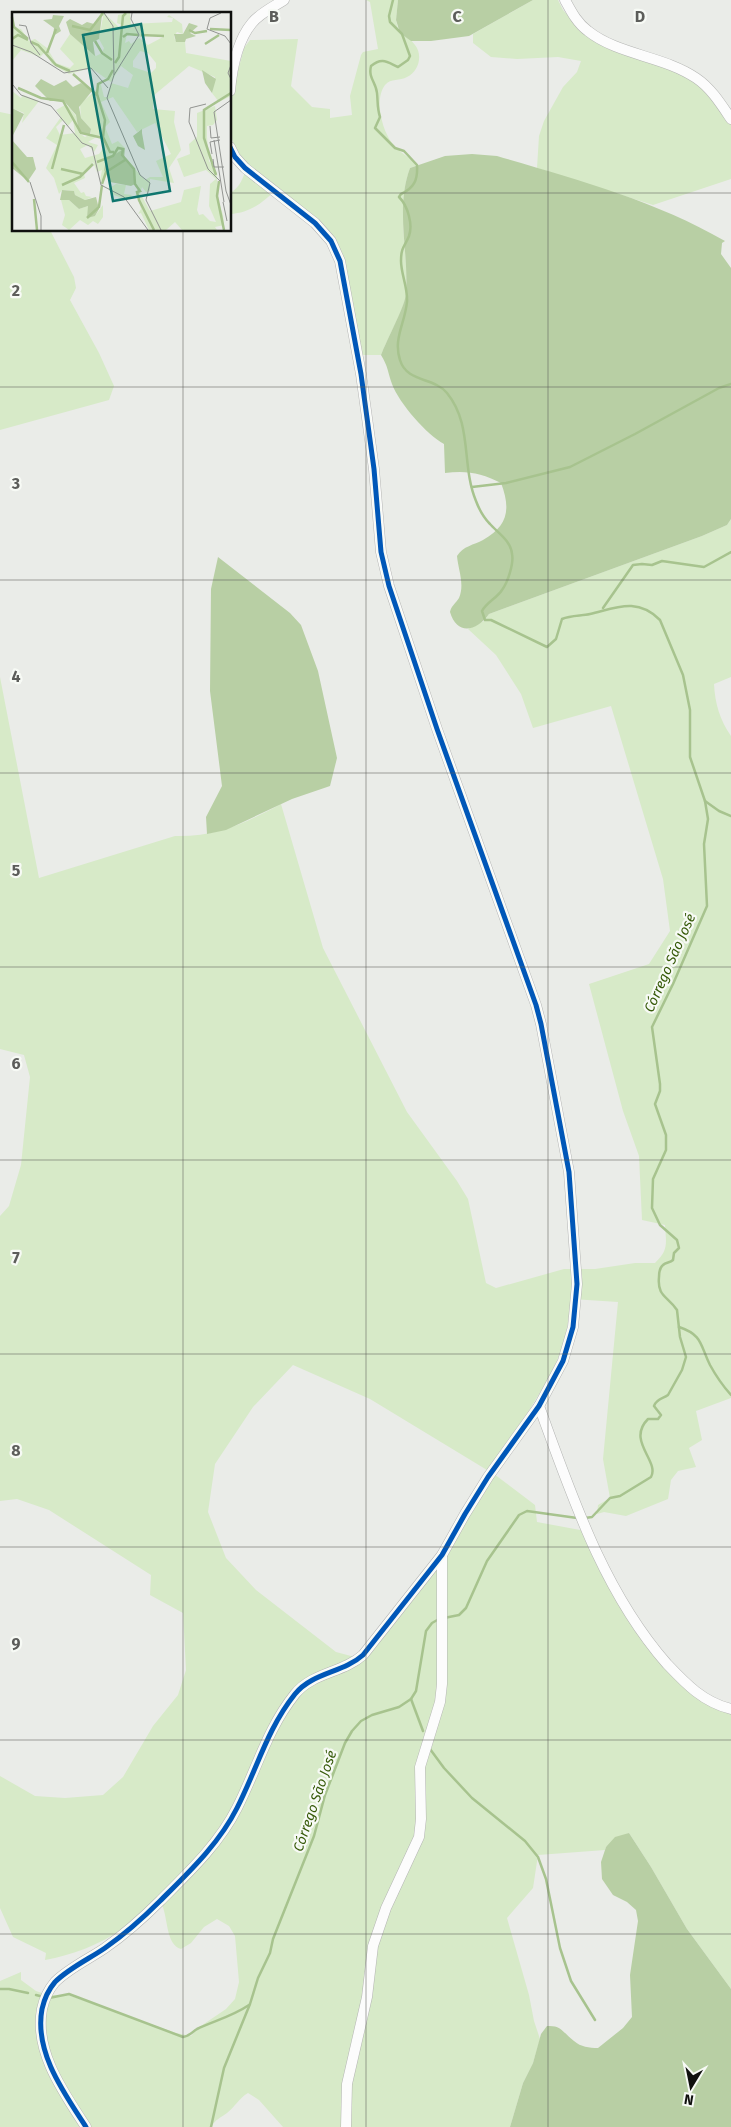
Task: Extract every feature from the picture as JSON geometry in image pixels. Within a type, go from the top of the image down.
[{"type":"street","points":[[231,77],[243,38],[252,22],[284,0]]},
{"type":"street","points":[[565,0],[577,20],[587,31],[604,41],[676,66],[698,79],[717,98],[731,119]]},
{"type":"street","points":[[86,2127],[50,2065],[42,2045],[42,2010],[55,1982],[126,1932],[160,1901],[206,1854],[236,1810],[272,1728],[294,1694],[308,1681],[349,1665],[363,1655],[442,1555],[488,1477],[539,1406],[570,1344],[576,1306],[577,1284],[569,1172],[541,1024],[437,730],[389,586],[381,552],[375,477],[361,374],[340,261],[331,241],[315,222],[245,168],[235,157],[231,149]]},
{"type":"street","points":[[539,1406],[584,1527],[622,1602],[654,1648],[695,1692],[707,1701],[731,1709]]},
{"type":"street","points":[[346,2127],[347,2084],[367,1997],[373,1946],[386,1908],[416,1844],[420,1829],[420,1767],[440,1702],[443,1674],[442,1555]]},
{"type":"green space","points":[[366,0],[398,0],[396,20],[399,33],[413,43],[419,53],[417,67],[414,71],[404,78],[387,83],[380,98],[382,123],[388,137],[398,150],[418,165],[410,168],[403,200],[405,300],[381,355],[359,355],[343,261],[324,228],[276,190],[255,207],[244,212],[231,214],[231,192],[239,185],[247,166],[238,153],[232,139],[231,102],[244,48],[250,40],[298,39],[291,86],[312,107],[330,109],[330,118],[352,115],[350,96],[361,55],[363,52],[378,49],[370,2]]},
{"type":"green space","points":[[398,0],[533,0],[469,36],[431,41],[411,41],[400,33],[396,20]]},
{"type":"green space","points":[[533,0],[558,0],[563,10],[587,36],[697,74],[731,121],[731,179],[653,205],[537,168],[539,136],[544,121],[563,87],[577,72],[581,61],[558,57],[517,59],[491,57],[473,43],[473,34]]},
{"type":"green space","points":[[0,112],[12,115],[12,231],[51,231],[74,277],[76,288],[70,300],[99,353],[114,386],[109,400],[0,430]]},
{"type":"green space","points":[[472,154],[497,156],[614,192],[670,214],[725,241],[722,243],[721,254],[731,268],[731,519],[727,525],[702,536],[489,614],[479,624],[473,627],[462,628],[453,620],[450,612],[461,593],[461,577],[457,556],[465,548],[483,540],[498,529],[505,516],[506,501],[504,492],[501,483],[487,477],[467,472],[445,473],[444,444],[430,434],[407,409],[392,384],[387,366],[381,355],[406,294],[403,199],[410,168],[445,156]]},
{"type":"green space","points":[[731,519],[731,677],[714,684],[719,712],[731,736],[731,1398],[696,1411],[702,1440],[689,1448],[696,1467],[678,1471],[671,1480],[668,1499],[626,1516],[604,1512],[597,1514],[598,1505],[610,1498],[603,1459],[618,1302],[572,1299],[564,1345],[550,1376],[528,1412],[487,1470],[370,1399],[293,1365],[253,1407],[215,1464],[208,1512],[226,1558],[256,1590],[336,1652],[366,1660],[399,1616],[494,1474],[535,1505],[537,1522],[591,1532],[597,1558],[663,1659],[713,1702],[731,1707],[731,1989],[687,1929],[629,1833],[606,1847],[605,1850],[538,1855],[533,1888],[507,1918],[540,2039],[533,2063],[523,2083],[510,2127],[283,2127],[259,2100],[248,2093],[230,2111],[216,2120],[211,2127],[0,2127],[0,1981],[21,1972],[21,1980],[36,1991],[48,1995],[68,1995],[176,2033],[191,2036],[198,2028],[226,2009],[235,1999],[239,1982],[235,1936],[229,1926],[217,1919],[204,1927],[191,1943],[181,1949],[176,1946],[170,1937],[162,1905],[145,1911],[122,1929],[95,1945],[45,1960],[46,1953],[13,1937],[0,1908],[0,1776],[35,1796],[65,1798],[103,1795],[123,1777],[153,1726],[178,1695],[186,1670],[183,1613],[150,1595],[151,1575],[49,1510],[17,1499],[0,1501],[0,1216],[9,1206],[21,1165],[30,1077],[24,1055],[0,1049],[0,677],[39,878],[175,836],[204,834],[230,828],[281,804],[323,948],[407,1112],[468,1199],[486,1283],[496,1288],[564,1269],[595,1269],[635,1263],[655,1263],[665,1250],[665,1225],[642,1220],[639,1156],[623,1111],[589,984],[649,964],[670,931],[663,879],[611,706],[533,728],[521,694],[496,655],[468,629],[484,621],[489,614],[702,536],[727,525]]},
{"type":"green space","points":[[218,557],[290,613],[301,625],[318,671],[337,758],[330,786],[292,799],[226,830],[207,834],[206,817],[222,786],[210,691],[211,589]]},
{"type":"green space","points":[[629,1833],[687,1929],[731,1989],[731,2127],[510,2127],[523,2083],[533,2063],[541,2034],[547,2026],[559,2028],[579,2045],[598,2048],[623,2028],[632,2017],[630,1975],[638,1921],[636,1910],[627,1902],[613,1895],[602,1879],[601,1862],[606,1847],[615,1837]]},
{"type":"waterway","name":"Córrego São José","points":[[393,0],[389,16],[390,22],[402,34],[410,56],[408,60],[398,67],[381,61],[371,66],[370,70],[376,89],[380,117],[375,128],[395,148],[404,151],[417,165],[417,175],[414,183],[399,197],[407,210],[410,232],[401,256],[407,302],[398,352],[403,367],[408,373],[442,388],[455,405],[464,432],[469,473],[476,501],[486,519],[507,541],[511,549],[512,562],[508,577],[500,593],[482,611],[485,620],[491,620],[547,647],[556,639],[562,619],[569,617],[618,607],[635,606],[651,613],[660,620],[683,675],[690,710],[690,757],[705,801],[708,819],[704,844],[707,906],[652,1027],[660,1084],[660,1091],[655,1104],[666,1135],[666,1150],[653,1179],[652,1208],[660,1225],[677,1240],[679,1248],[674,1253],[673,1260],[664,1264],[661,1268],[659,1284],[661,1293],[677,1310],[680,1337],[686,1357],[682,1370],[668,1395],[655,1403],[654,1406],[661,1415],[658,1419],[648,1419],[642,1427],[640,1435],[653,1471],[651,1477],[620,1496],[610,1498],[592,1517],[585,1518]]},
{"type":"waterway","points":[[472,487],[506,483],[570,467],[719,388],[731,384]]},
{"type":"waterway","points":[[603,608],[633,565],[652,565],[662,561],[704,567],[731,552]]},
{"type":"waterway","points":[[705,801],[719,811],[731,816]]},
{"type":"waterway","points":[[679,1327],[697,1337],[712,1369],[731,1395]]},
{"type":"waterway","name":"Córrego São José","points":[[444,1618],[459,1615],[466,1608],[487,1561],[519,1515],[527,1511],[577,1518]]},
{"type":"waterway","name":"Córrego São José","points":[[211,2127],[224,2068],[314,1836],[325,1795],[345,1743],[361,1721],[372,1715],[399,1707],[411,1699],[416,1691],[426,1631],[432,1623],[439,1619]]},
{"type":"waterway","points":[[411,1699],[423,1731]]},
{"type":"waterway","points":[[430,1749],[444,1768],[472,1798],[525,1841],[538,1857],[546,1879],[560,1948],[571,1981],[595,2020]]},
{"type":"waterway","points":[[0,1989],[28,1993]]},
{"type":"waterway","points":[[49,1998],[69,1994],[183,2037],[249,2005]]},
{"type":"waterway","points":[[36,1995],[44,1997]]},
{"type":"cycle path","points":[[86,2127],[60,2086],[42,2041],[42,2009],[45,1998],[55,1982],[66,1972],[105,1948],[134,1926],[202,1858],[230,1821],[277,1721],[295,1694],[310,1681],[346,1666],[363,1655],[442,1555],[488,1477],[539,1406],[563,1361],[573,1327],[577,1284],[569,1172],[536,1005],[437,729],[389,586],[381,552],[374,469],[361,374],[340,261],[331,241],[315,223],[245,168],[235,157],[231,149]]}]
